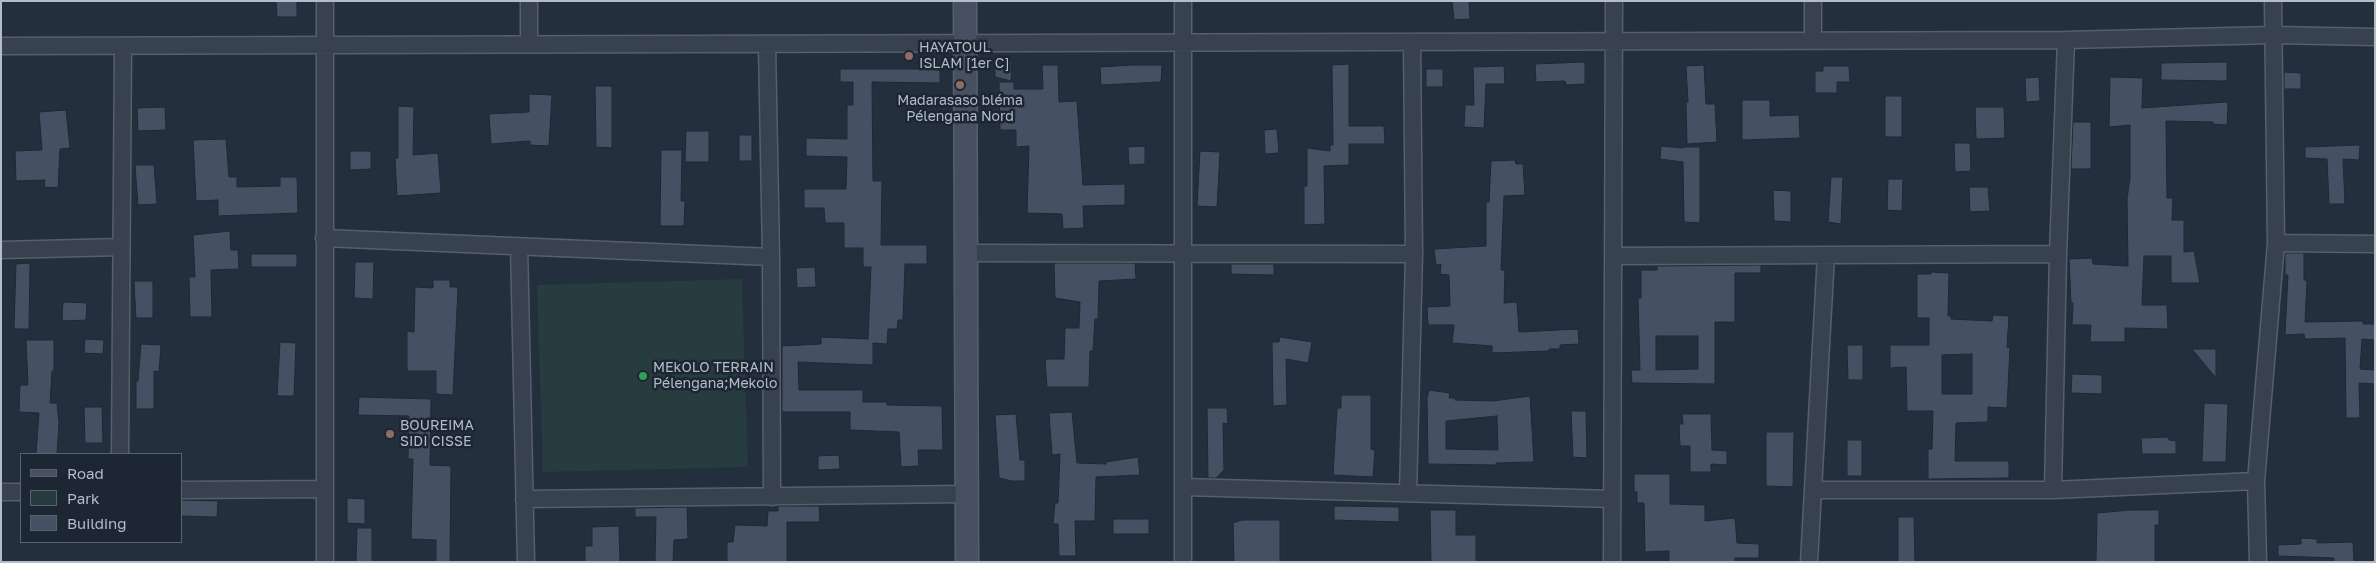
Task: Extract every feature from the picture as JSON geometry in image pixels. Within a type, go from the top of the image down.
[{"type":"street","points":[[325,1],[325,562]]},
{"type":"street","points":[[529,1],[529,44]]},
{"type":"street","points":[[966,1],[967,562]]},
{"type":"street","points":[[1183,1],[1183,562]]},
{"type":"street","points":[[1612,562],[1614,1]]},
{"type":"street","points":[[1813,1],[1813,40]]},
{"type":"street","points":[[2258,562],[2256,481],[2276,243],[2273,1]]},
{"type":"street","points":[[1,46],[2066,40],[2274,35],[2375,37]]},
{"type":"street","points":[[2053,490],[2058,254],[2066,40]]},
{"type":"street","points":[[1408,493],[1414,254],[1412,42]]},
{"type":"street","points":[[767,44],[771,257],[772,497]]},
{"type":"street","points":[[120,453],[123,46]]},
{"type":"street","points":[[324,238],[771,257]]},
{"type":"street","points":[[2276,243],[2375,244]]},
{"type":"street","points":[[519,246],[526,562]]},
{"type":"street","points":[[1,250],[121,248]]},
{"type":"street","points":[[965,254],[1414,254]]},
{"type":"street","points":[[1613,256],[2058,254]]},
{"type":"street","points":[[1809,562],[1826,255]]},
{"type":"street","points":[[1813,490],[2053,490],[2256,481]]},
{"type":"street","points":[[1184,487],[1612,499]]},
{"type":"street","points":[[182,490],[325,489]]},
{"type":"street","points":[[1,492],[20,492]]},
{"type":"street","points":[[524,499],[966,494]]},
{"type":"green space","name":"MEkOLO TERRAIN Pélengana;Mekolo","points":[[742,279],[748,467],[543,472],[537,285]]},
{"type":"building","points":[[276,1],[297,1],[297,17],[277,17]]},
{"type":"building","points":[[1452,1],[1469,1],[1470,19],[1454,20]]},
{"type":"building","points":[[995,60],[1012,61],[1011,81],[995,77]]},
{"type":"building","points":[[1585,62],[1585,84],[1566,85],[1565,81],[1536,82],[1535,64]]},
{"type":"building","points":[[2227,62],[2227,81],[2161,80],[2161,63]]},
{"type":"building","points":[[1349,64],[1349,126],[1384,126],[1385,144],[1349,144],[1349,165],[1324,166],[1325,224],[1304,225],[1304,186],[1307,186],[1307,148],[1330,151],[1330,145],[1333,145],[1332,65]]},
{"type":"building","points":[[1042,65],[1058,65],[1059,102],[1077,101],[1083,185],[1125,184],[1125,205],[1083,206],[1084,228],[1063,229],[1062,214],[1027,213],[1029,146],[1016,147],[1016,130],[1000,130],[999,82],[1014,82],[1014,89],[1043,89]]},
{"type":"building","points":[[1162,65],[1161,82],[1101,85],[1100,67]]},
{"type":"building","points":[[1704,65],[1706,104],[1715,104],[1717,142],[1687,144],[1686,102],[1688,102],[1686,66]]},
{"type":"building","points":[[1504,66],[1505,84],[1486,84],[1484,128],[1464,127],[1465,105],[1474,105],[1473,67]]},
{"type":"building","points":[[1823,66],[1849,66],[1850,82],[1837,82],[1837,93],[1815,93],[1815,71],[1823,71]]},
{"type":"building","points":[[840,69],[940,69],[940,83],[872,82],[873,181],[882,181],[881,245],[927,245],[927,264],[905,264],[903,320],[898,320],[897,329],[888,329],[887,344],[873,343],[873,365],[798,362],[799,390],[863,390],[863,402],[887,402],[887,405],[942,406],[943,450],[918,450],[919,466],[901,467],[899,432],[850,430],[850,412],[782,412],[782,346],[821,344],[821,337],[868,339],[871,267],[863,267],[863,248],[844,248],[844,223],[825,223],[824,208],[804,208],[804,189],[846,189],[847,157],[806,156],[806,138],[847,139],[847,105],[853,105],[853,82],[840,82]]},
{"type":"building","points":[[1426,69],[1443,69],[1443,87],[1426,87]]},
{"type":"building","points":[[2284,72],[2301,73],[2301,89],[2284,89]]},
{"type":"building","points":[[2039,77],[2040,101],[2026,102],[2025,78]]},
{"type":"building","points":[[2110,77],[2143,78],[2142,108],[2227,102],[2227,125],[2213,124],[2213,122],[2166,121],[2167,198],[2173,198],[2172,220],[2184,220],[2184,252],[2194,251],[2200,283],[2171,283],[2171,256],[2144,256],[2142,305],[2167,305],[2168,329],[2125,328],[2125,342],[2090,342],[2091,325],[2072,325],[2073,303],[2071,303],[2069,259],[2092,258],[2093,264],[2128,266],[2127,199],[2130,178],[2130,125],[2109,127]]},
{"type":"building","points":[[595,86],[612,86],[612,148],[596,147]]},
{"type":"building","points":[[529,94],[552,95],[549,146],[530,145],[530,141],[491,144],[489,114],[529,112]]},
{"type":"building","points":[[1885,96],[1902,96],[1902,137],[1885,137]]},
{"type":"building","points":[[1742,100],[1770,100],[1770,116],[1799,115],[1800,138],[1742,140]]},
{"type":"building","points":[[398,106],[414,107],[413,155],[438,153],[441,193],[397,196],[395,158],[398,158]]},
{"type":"building","points":[[165,107],[166,130],[138,131],[137,108]]},
{"type":"building","points":[[1975,107],[2004,107],[2005,138],[1976,139]]},
{"type":"building","points":[[66,110],[70,148],[60,149],[58,188],[44,187],[45,180],[16,181],[15,151],[42,150],[39,112]]},
{"type":"building","points":[[2073,122],[2091,122],[2091,169],[2071,169]]},
{"type":"building","points":[[1277,129],[1279,153],[1265,154],[1264,130]]},
{"type":"building","points":[[686,131],[709,131],[709,162],[685,162]]},
{"type":"building","points":[[739,135],[752,135],[752,161],[739,161]]},
{"type":"building","points":[[226,139],[229,177],[237,177],[237,187],[280,186],[280,177],[297,177],[298,213],[218,216],[218,200],[196,201],[193,140]]},
{"type":"building","points":[[1954,143],[1970,143],[1971,171],[1955,172]]},
{"type":"building","points":[[2360,145],[2359,160],[2343,159],[2345,204],[2329,204],[2327,159],[2305,158],[2305,147]]},
{"type":"building","points":[[1145,146],[1145,164],[1129,165],[1128,147]]},
{"type":"building","points":[[1661,146],[1700,147],[1700,223],[1684,222],[1683,162],[1660,159]]},
{"type":"building","points":[[661,150],[682,150],[681,201],[685,201],[684,226],[660,226]]},
{"type":"building","points":[[350,151],[371,151],[371,169],[350,170]]},
{"type":"building","points":[[1200,151],[1220,152],[1217,207],[1197,206]]},
{"type":"building","points":[[1515,160],[1516,164],[1523,164],[1525,195],[1504,196],[1501,270],[1505,270],[1504,303],[1517,302],[1519,332],[1578,329],[1579,344],[1560,345],[1560,349],[1549,349],[1549,351],[1492,353],[1492,346],[1452,343],[1454,325],[1428,325],[1427,307],[1450,306],[1449,275],[1440,274],[1441,264],[1436,265],[1434,249],[1486,246],[1486,202],[1489,202],[1491,161]]},
{"type":"building","points":[[135,165],[154,165],[157,204],[138,205]]},
{"type":"building","points":[[1831,177],[1843,177],[1841,224],[1828,222]]},
{"type":"building","points":[[1888,179],[1903,179],[1902,211],[1887,210]]},
{"type":"building","points":[[1969,187],[1988,187],[1990,211],[1970,212]]},
{"type":"building","points":[[1773,190],[1791,191],[1791,222],[1774,221]]},
{"type":"building","points":[[230,231],[231,250],[238,250],[239,269],[211,270],[212,317],[190,317],[189,277],[195,277],[193,235]]},
{"type":"building","points":[[2285,253],[2304,253],[2304,280],[2307,280],[2305,322],[2363,321],[2363,324],[2375,324],[2375,340],[2362,339],[2360,369],[2375,370],[2375,384],[2359,383],[2360,418],[2346,418],[2345,338],[2305,339],[2304,334],[2285,335],[2288,275],[2285,275]]},
{"type":"building","points":[[251,254],[297,254],[297,267],[251,267]]},
{"type":"building","points":[[355,262],[374,262],[373,299],[354,298]]},
{"type":"building","points":[[30,263],[29,329],[14,329],[16,264]]},
{"type":"building","points":[[1054,263],[1135,263],[1136,279],[1099,281],[1098,319],[1095,319],[1093,351],[1090,351],[1089,387],[1047,387],[1045,359],[1064,359],[1065,328],[1079,328],[1080,302],[1055,298]]},
{"type":"building","points":[[1231,264],[1274,264],[1274,275],[1231,274]]},
{"type":"building","points":[[1761,265],[1761,273],[1735,273],[1735,322],[1715,322],[1715,384],[1632,383],[1631,370],[1640,370],[1638,298],[1641,298],[1641,270],[1657,270],[1657,266]],"holes":[[[1656,336],[1698,336],[1698,369],[1656,370]]]},
{"type":"building","points":[[815,267],[816,287],[797,288],[796,268]]},
{"type":"building","points":[[1931,272],[1949,273],[1948,316],[1951,316],[1951,319],[1992,321],[1993,315],[2009,316],[2007,347],[2010,348],[2007,408],[1988,407],[1988,422],[1956,423],[1955,461],[2009,461],[2009,478],[1928,479],[1928,449],[1932,449],[1933,411],[1907,411],[1906,367],[1890,368],[1890,345],[1929,345],[1929,318],[1917,318],[1917,274],[1931,274]],"holes":[[[1972,354],[1972,394],[1942,394],[1942,355]]]},
{"type":"building","points":[[433,280],[450,280],[450,287],[458,287],[453,395],[436,394],[436,371],[407,371],[407,331],[414,332],[415,287],[433,288]]},
{"type":"building","points":[[134,281],[153,281],[153,318],[136,318]]},
{"type":"building","points":[[63,302],[87,303],[86,320],[62,321]]},
{"type":"building","points":[[1280,337],[1312,342],[1308,363],[1286,359],[1287,405],[1273,406],[1272,342],[1279,342]]},
{"type":"building","points":[[85,339],[104,340],[103,354],[84,353]]},
{"type":"building","points":[[26,340],[54,340],[54,371],[52,371],[50,403],[57,403],[59,423],[57,453],[36,453],[39,413],[19,412],[20,385],[28,385]]},
{"type":"building","points":[[280,342],[296,343],[294,396],[277,396]]},
{"type":"building","points":[[141,344],[161,345],[159,372],[154,371],[154,409],[136,409],[136,381],[138,381]]},
{"type":"building","points":[[1847,345],[1863,345],[1863,380],[1848,380]]},
{"type":"building","points":[[2192,349],[2216,349],[2216,378]]},
{"type":"building","points":[[2072,374],[2102,375],[2102,394],[2071,393]]},
{"type":"building","points":[[1429,390],[1450,393],[1449,398],[1455,398],[1455,400],[1493,401],[1530,396],[1534,462],[1496,463],[1496,465],[1428,464],[1427,398]],"holes":[[[1497,416],[1498,450],[1446,449],[1446,421]]]},
{"type":"building","points":[[1341,395],[1371,395],[1371,449],[1375,450],[1373,477],[1333,475],[1337,408],[1341,408]]},
{"type":"building","points":[[359,397],[431,399],[430,465],[451,466],[450,562],[436,562],[436,540],[411,539],[413,459],[408,459],[409,416],[358,415]]},
{"type":"building","points":[[2204,403],[2228,404],[2226,462],[2202,462]]},
{"type":"building","points":[[84,407],[102,407],[103,443],[85,443]]},
{"type":"building","points":[[1207,408],[1227,408],[1228,424],[1223,423],[1224,470],[1216,478],[1208,478]]},
{"type":"building","points":[[1571,411],[1586,411],[1587,458],[1573,457]]},
{"type":"building","points":[[1072,412],[1077,463],[1106,464],[1106,462],[1138,457],[1140,475],[1096,477],[1095,521],[1075,521],[1076,556],[1059,556],[1058,524],[1053,524],[1055,503],[1058,503],[1060,454],[1052,455],[1049,413]]},
{"type":"building","points":[[1016,414],[1020,460],[1025,460],[1025,481],[999,478],[995,415]]},
{"type":"building","points":[[1682,414],[1711,414],[1712,450],[1727,451],[1727,465],[1711,464],[1711,472],[1690,472],[1690,446],[1680,446],[1679,424],[1683,424]]},
{"type":"building","points":[[1766,432],[1794,432],[1793,487],[1766,486]]},
{"type":"building","points":[[2169,437],[2169,440],[2176,441],[2176,454],[2142,454],[2141,438]]},
{"type":"building","points":[[1847,440],[1862,440],[1862,476],[1847,476]]},
{"type":"building","points":[[839,455],[840,469],[818,470],[818,456]]},
{"type":"building","points":[[1634,474],[1670,474],[1670,504],[1705,505],[1705,521],[1735,518],[1737,543],[1759,544],[1759,558],[1735,558],[1735,562],[1669,562],[1669,551],[1645,552],[1644,503],[1637,503],[1637,492],[1634,492]]},
{"type":"building","points":[[347,498],[365,499],[365,524],[347,523]]},
{"type":"building","points":[[182,500],[218,501],[217,517],[182,516]]},
{"type":"building","points":[[778,506],[819,506],[820,522],[787,522],[787,562],[727,562],[727,542],[733,542],[735,525],[767,526],[768,511],[778,511]]},
{"type":"building","points":[[1334,506],[1399,507],[1399,522],[1334,520]]},
{"type":"building","points":[[687,507],[688,539],[674,540],[673,562],[655,562],[656,517],[635,517],[635,508]]},
{"type":"building","points":[[1430,510],[1456,510],[1456,535],[1476,535],[1476,562],[1431,562]]},
{"type":"building","points":[[2159,510],[2159,525],[2155,525],[2155,562],[2096,562],[2097,513]]},
{"type":"building","points":[[1898,517],[1914,517],[1915,562],[1898,562]]},
{"type":"building","points":[[1113,519],[1149,519],[1149,534],[1113,534]]},
{"type":"building","points":[[1242,520],[1280,520],[1280,562],[1234,562],[1233,523]]},
{"type":"building","points":[[619,526],[620,562],[585,562],[585,546],[592,546],[592,527]]},
{"type":"building","points":[[357,528],[372,528],[372,562],[356,562]]},
{"type":"building","points":[[2301,538],[2317,539],[2317,543],[2353,542],[2354,562],[2334,562],[2334,558],[2278,556],[2278,545],[2301,544]]},
{"type":"place","name":"HAYATOUL ISLAM [1er C]","points":[[909,56]]},
{"type":"place","name":"Madarasaso bléma Pélengana Nord","points":[[960,85]]},
{"type":"place","name":"MEkOLO TERRAIN Pélengana;Mekolo","points":[[643,376]]},
{"type":"place","name":"BOUREIMA SIDI CISSE","points":[[390,434]]}]
